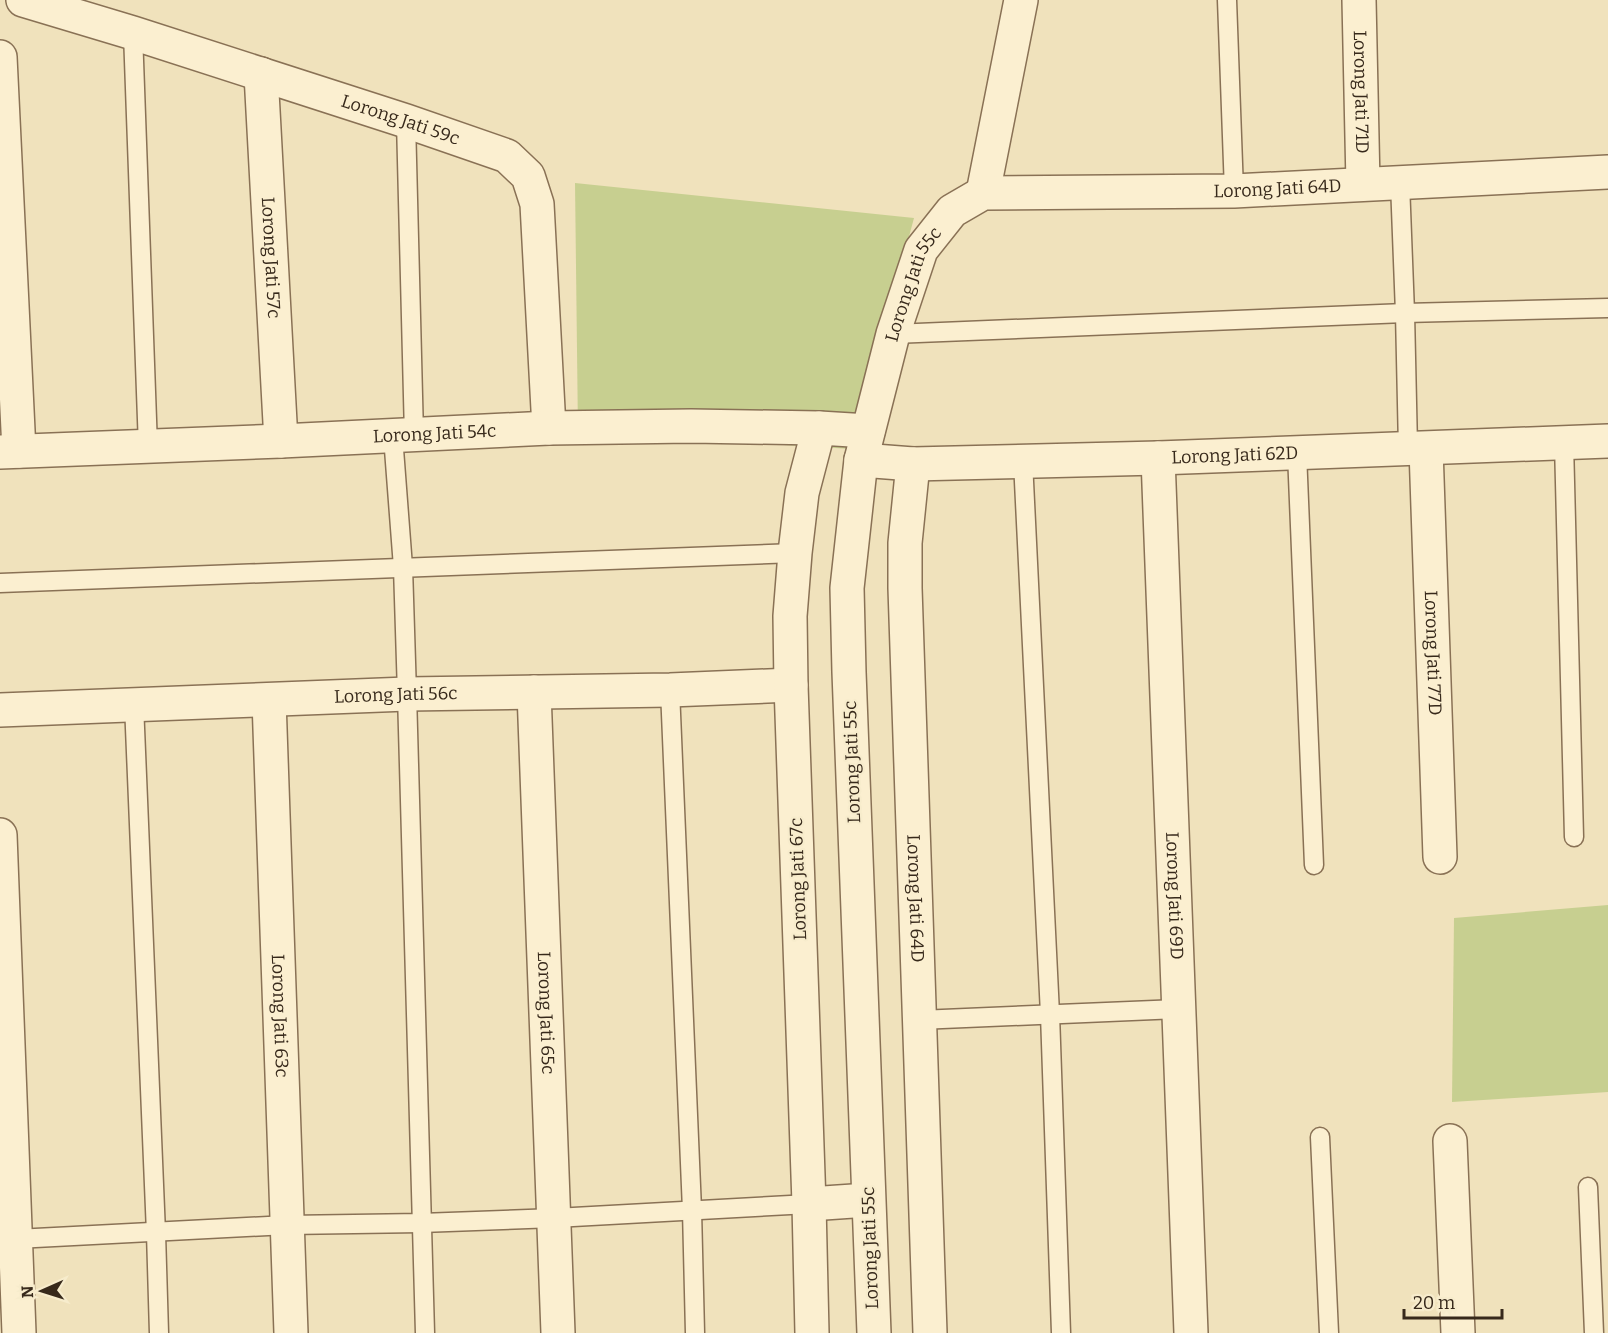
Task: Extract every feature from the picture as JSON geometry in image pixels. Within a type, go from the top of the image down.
[{"type":"street","name":"Lorong Jati 59c","points":[[23,0],[261,74],[507,156],[528,176],[537,204],[549,428]]},
{"type":"street","points":[[983,193],[1021,0]]},
{"type":"street","name":"Lorong Jati 71D","points":[[1359,0],[1363,184]]},
{"type":"street","points":[[0,57],[10,452]]},
{"type":"street","name":"Lorong Jati 57c","points":[[261,74],[281,441]]},
{"type":"street","name":"Lorong Jati 64D","points":[[952,211],[983,193],[1234,191],[1608,172]]},
{"type":"street","name":"Lorong Jati 55c","points":[[874,1333],[847,588],[865,446],[892,334],[921,250],[952,211]]},
{"type":"street","name":"Lorong Jati 54c","points":[[10,452],[549,428],[692,426],[819,428],[865,446]]},
{"type":"street","name":"Lorong Jati 67c","points":[[812,1333],[790,616],[802,494],[819,428]]},
{"type":"street","name":"Lorong Jati 62D","points":[[865,446],[913,464],[1158,458],[1608,441]]},
{"type":"street","name":"Lorong Jati 77D","points":[[1417,449],[1440,857]]},
{"type":"street","name":"Lorong Jati 69D","points":[[1158,458],[1191,1333]]},
{"type":"street","name":"Lorong Jati 64D","points":[[913,464],[904,543],[930,1333]]},
{"type":"street","name":"Lorong Jati 56c","points":[[0,710],[407,694],[670,690],[791,685]]},
{"type":"street","name":"Lorong Jati 65c","points":[[534,692],[558,1333]]},
{"type":"street","name":"Lorong Jati 63c","points":[[269,700],[291,1333]]},
{"type":"street","points":[[0,835],[19,1333]]},
{"type":"street","points":[[1450,1141],[1458,1333]]},
{"type":"street","points":[[809,1204],[868,1200]]},
{"type":"lane","points":[[1227,0],[1234,191]]},
{"type":"lane","points":[[133,33],[148,447]]},
{"type":"lane","points":[[406,121],[403,567],[424,1333]]},
{"type":"lane","points":[[1400,183],[1406,313],[1417,449]]},
{"type":"lane","points":[[892,334],[1406,313],[1608,308]]},
{"type":"lane","points":[[1564,443],[1574,837]]},
{"type":"lane","points":[[1297,453],[1314,866]]},
{"type":"lane","points":[[1023,461],[1050,1014],[1061,1333]]},
{"type":"lane","points":[[0,583],[795,553]]},
{"type":"lane","points":[[670,690],[695,1333]]},
{"type":"lane","points":[[134,704],[159,1333]]},
{"type":"lane","points":[[919,1020],[1178,1009]]},
{"type":"lane","points":[[1320,1137],[1329,1333]]},
{"type":"lane","points":[[1588,1187],[1594,1333]]},
{"type":"lane","points":[[16,1239],[287,1225],[555,1218],[809,1204]]},
{"type":"green space","points":[[575,183],[914,218],[852,449],[578,433]]},
{"type":"green space","points":[[1608,905],[1608,1092],[1452,1102],[1454,918]]}]
